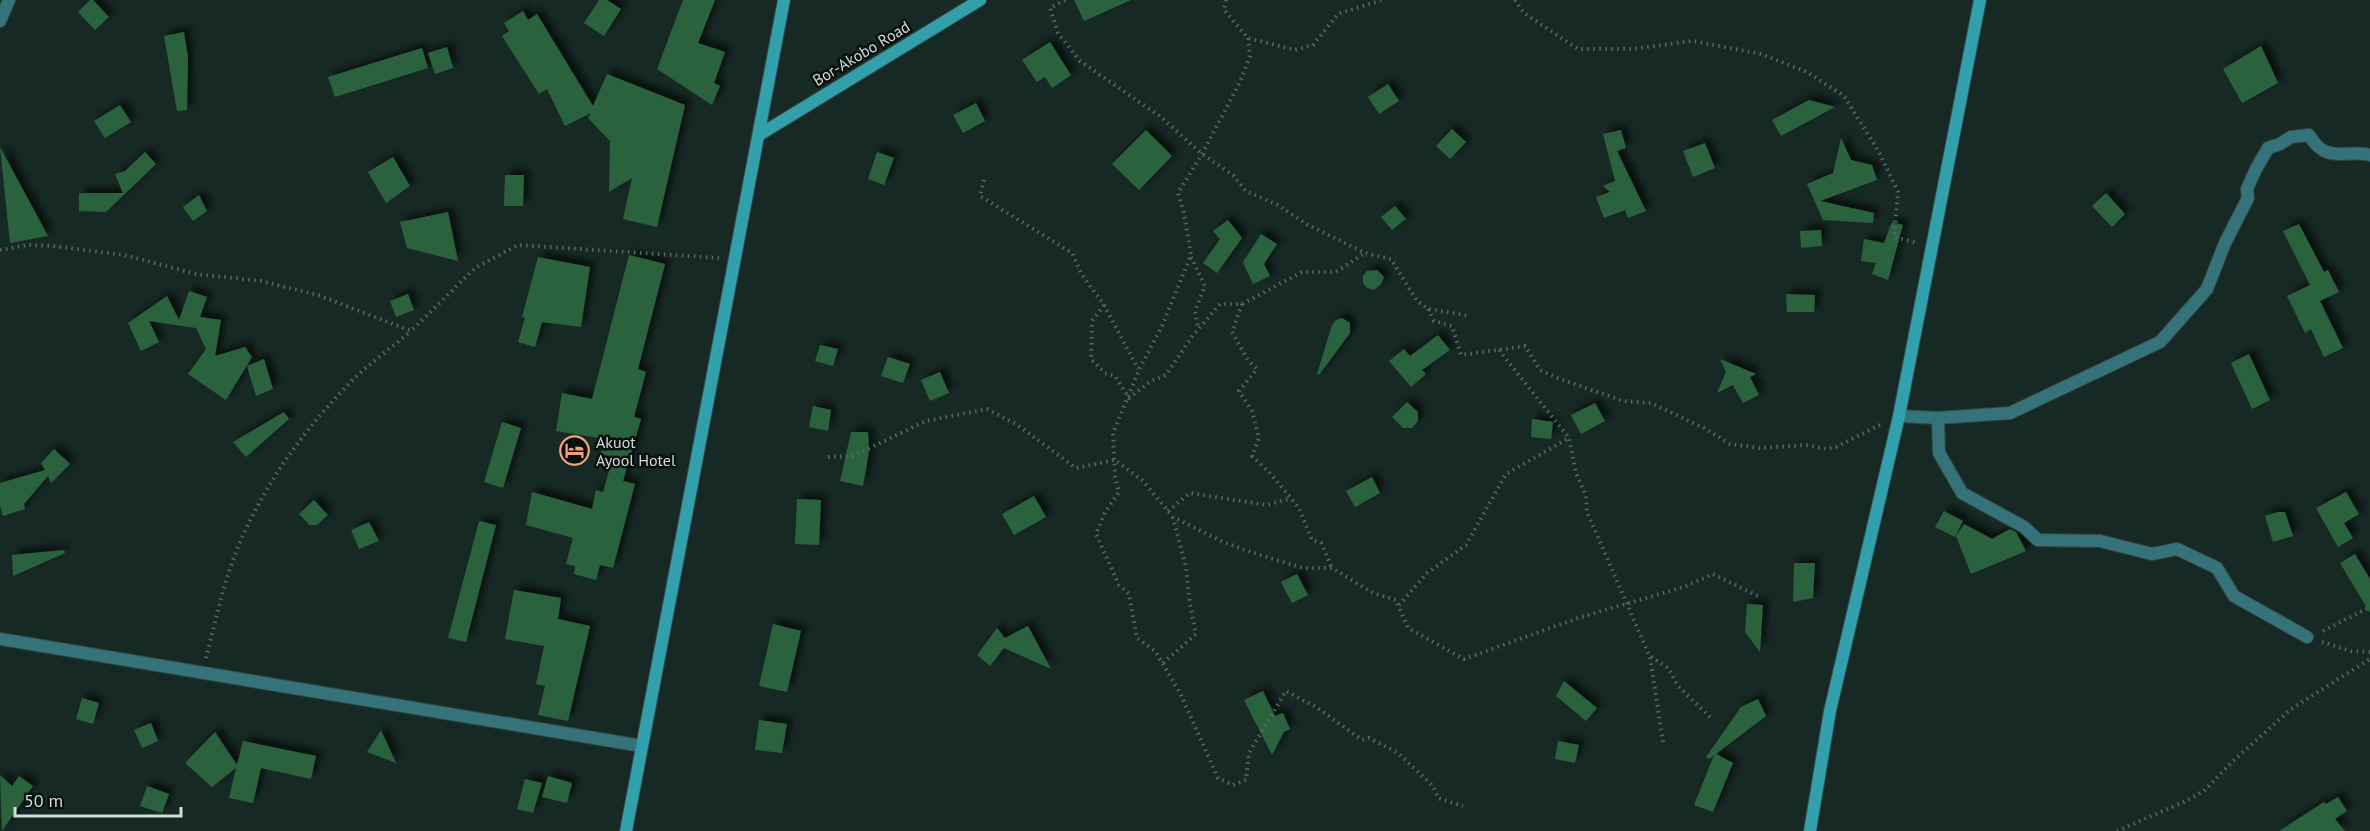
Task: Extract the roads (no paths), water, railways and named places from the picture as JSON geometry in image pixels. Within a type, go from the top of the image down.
[{"type":"street","points":[[0,21],[9,0]]},
{"type":"street","points":[[626,831],[784,0]]},
{"type":"street","name":"Bor-Akobo Road","points":[[759,135],[980,0]]},
{"type":"street","points":[[1810,831],[1830,711],[1899,416],[1980,0]]},
{"type":"street","points":[[1899,416],[1938,418],[2010,413],[2160,342],[2207,289],[2225,243],[2248,198],[2247,189],[2268,148],[2291,137],[2309,135],[2314,145],[2331,155],[2366,154]]},
{"type":"street","points":[[1938,418],[1939,453],[1962,493],[2024,527],[2038,540],[2100,541],[2152,554],[2177,549],[2217,568],[2234,596],[2308,638]]},
{"type":"street","points":[[0,639],[642,746]]},
{"type":"place","name":"Akuot Ayool Hotel","points":[[575,451]]}]
